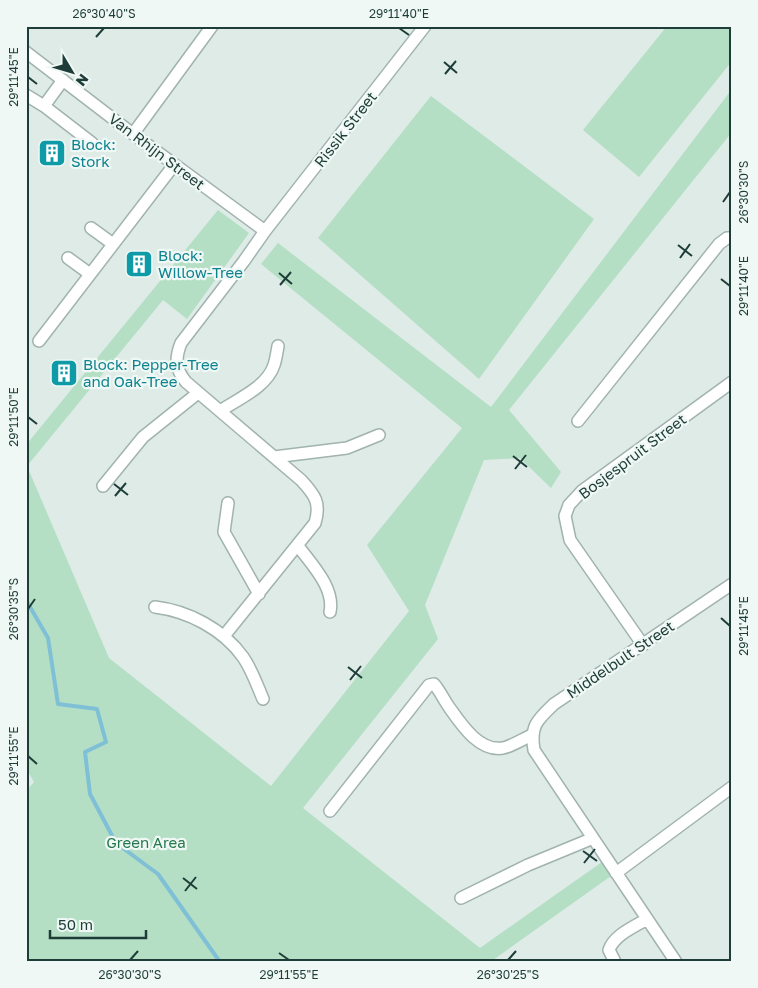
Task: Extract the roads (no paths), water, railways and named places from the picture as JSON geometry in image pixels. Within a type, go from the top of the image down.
[{"type":"street","points":[[133,134],[212,26]]},
{"type":"street","name":"Rissik Street","points":[[198,393],[180,374],[176,366],[181,343],[265,231],[425,26]]},
{"type":"street","name":"Van Rhijn Street","points":[[26,52],[174,165],[265,231]]},
{"type":"street","points":[[44,106],[63,80]]},
{"type":"street","points":[[26,95],[44,106],[92,143]]},
{"type":"street","points":[[39,340],[174,165]]},
{"type":"street","points":[[91,228],[113,244]]},
{"type":"street","points":[[578,421],[719,244],[727,238],[732,238]]},
{"type":"street","points":[[68,258],[90,274]]},
{"type":"street","points":[[220,411],[254,389],[265,378],[273,367],[278,346]]},
{"type":"street","name":"Bosjespruit Street","points":[[643,645],[570,540],[565,516],[569,505],[582,491],[732,382]]},
{"type":"street","points":[[103,486],[143,437],[198,393],[274,457],[312,492],[318,504],[315,523],[224,636]]},
{"type":"street","points":[[274,457],[347,448],[379,435]]},
{"type":"street","points":[[228,503],[224,532],[259,594]]},
{"type":"street","points":[[298,546],[320,577],[330,596],[332,603],[330,612]]},
{"type":"street","name":"Middelbult Street","points":[[532,735],[541,717],[554,704],[732,584]]},
{"type":"street","points":[[155,607],[171,609],[190,616],[224,636],[242,656],[252,672],[263,699]]},
{"type":"street","points":[[330,811],[429,685],[434,684],[448,706],[468,730],[480,743],[488,748],[504,748],[532,735],[534,750],[676,962]]},
{"type":"street","points":[[616,873],[732,787]]},
{"type":"street","points":[[461,898],[528,865],[592,839]]},
{"type":"street","points":[[615,962],[609,950],[611,944],[615,939],[647,919]]},
{"type":"waterway","points":[[26,600],[48,638],[58,704],[97,709],[106,742],[85,752],[90,794],[116,843],[158,874],[220,962]]},
{"type":"place","name":"Block: Stork","points":[[52,153]]},
{"type":"place","name":"Block: Willow-Tree","points":[[139,264]]},
{"type":"place","name":"Block: Pepper-Tree and Oak-Tree","points":[[64,373]]},
{"type":"park label","name":"Green Area","points":[[146,842]]}]
